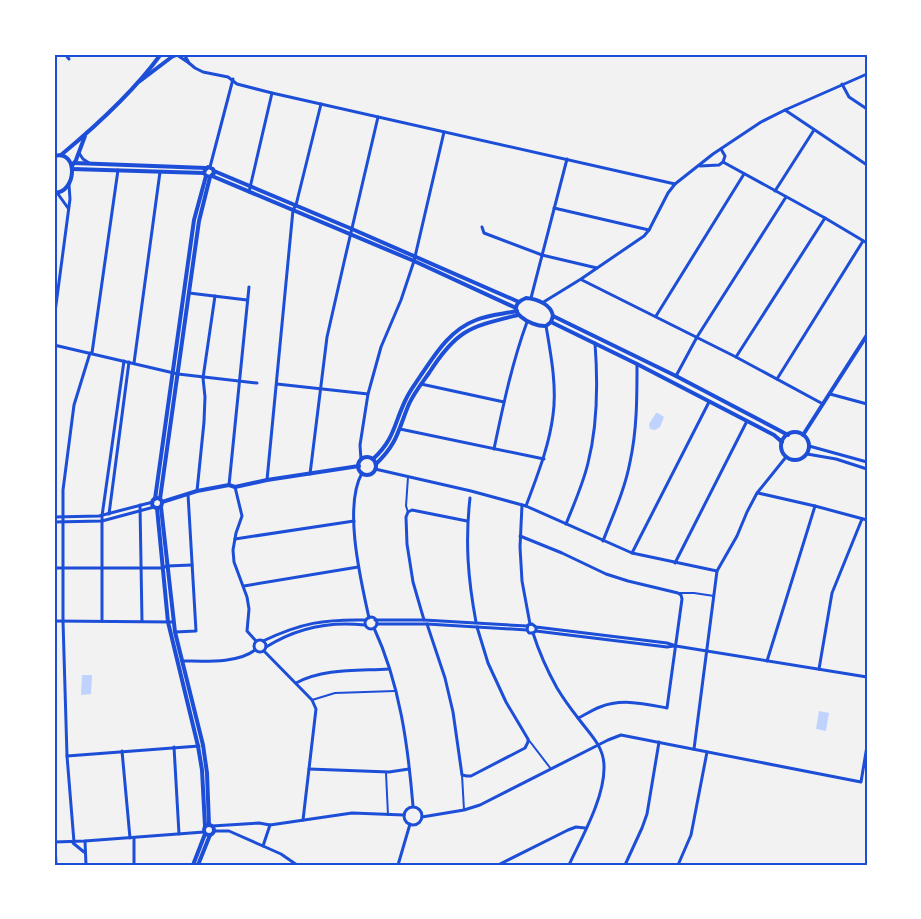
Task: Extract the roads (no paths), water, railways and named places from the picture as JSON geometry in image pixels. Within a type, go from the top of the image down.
[{"type":"street","points":[[65,54],[69,59]]},
{"type":"street","points":[[54,156],[61,155],[85,135],[135,85],[161,54]]},
{"type":"street","points":[[184,54],[189,63]]},
{"type":"street","points":[[135,85],[174,55],[203,72],[228,77],[237,84],[675,184]]},
{"type":"street","points":[[542,303],[644,236],[675,184],[721,149],[761,122],[784,110],[867,74]]},
{"type":"street","points":[[198,865],[208,830],[207,773],[171,622],[157,503],[172,372],[194,220],[210,169],[233,79]]},
{"type":"street","points":[[842,84],[849,97],[867,109]]},
{"type":"street","points":[[249,192],[272,93]]},
{"type":"street","points":[[267,480],[293,210],[321,104]]},
{"type":"street","points":[[784,110],[867,165]]},
{"type":"street","points":[[310,474],[327,337],[378,117]]},
{"type":"street","points":[[775,191],[814,130]]},
{"type":"street","points":[[358,466],[361,460],[360,445],[368,394],[381,346],[401,300],[414,259],[444,132]]},
{"type":"street","points":[[54,320],[70,199],[69,185],[72,165],[85,135]]},
{"type":"street","points":[[698,166],[719,165],[725,156],[721,149]]},
{"type":"street","points":[[79,153],[89,163]]},
{"type":"street","points":[[61,155],[72,165],[208,176],[414,259]]},
{"type":"street","points":[[531,298],[567,159]]},
{"type":"street","points":[[723,162],[865,242],[777,379]]},
{"type":"street","points":[[72,165],[89,163],[210,169],[352,229],[464,281],[517,309],[521,319],[527,322],[546,326],[553,316]]},
{"type":"street","points":[[157,503],[199,221],[208,176],[205,170],[210,169]]},
{"type":"street","points":[[85,852],[73,842],[67,756],[62,568],[63,490],[74,405],[91,353],[118,170]]},
{"type":"street","points":[[109,514],[160,171]]},
{"type":"street","points":[[656,316],[744,174]]},
{"type":"street","points":[[68,209],[56,194],[69,185]]},
{"type":"street","points":[[676,376],[697,337],[786,197]]},
{"type":"street","points":[[554,208],[649,230]]},
{"type":"street","points":[[736,357],[825,218]]},
{"type":"street","points":[[482,227],[484,233],[542,255],[597,268]]},
{"type":"street","points":[[54,268],[61,269]]},
{"type":"street","points":[[581,279],[736,357],[823,404]]},
{"type":"street","points":[[229,485],[249,287]]},
{"type":"street","points":[[189,293],[247,300]]},
{"type":"street","points":[[197,491],[204,422],[203,378],[215,296]]},
{"type":"street","points":[[362,473],[369,474],[375,469],[376,464],[395,442],[411,399],[450,344],[461,334],[478,325],[517,309],[522,299],[531,298],[550,308],[553,316],[676,376],[788,435]]},
{"type":"street","points":[[373,459],[391,438],[407,397],[436,352],[446,341],[457,330],[476,320],[517,309]]},
{"type":"street","points":[[494,449],[519,342],[527,322]]},
{"type":"street","points":[[550,322],[709,401],[774,435],[782,442]]},
{"type":"street","points":[[546,326],[553,368],[554,414],[544,459],[524,506],[520,536],[522,581],[529,633],[535,630],[666,647],[676,646],[867,677]]},
{"type":"street","points":[[803,435],[867,335]]},
{"type":"street","points":[[566,524],[580,491],[593,440],[597,386],[595,343]]},
{"type":"street","points":[[54,345],[178,374],[257,384]]},
{"type":"street","points":[[102,621],[102,516],[124,361]]},
{"type":"street","points":[[603,541],[630,464],[635,436],[637,364]]},
{"type":"street","points":[[277,384],[368,394]]},
{"type":"street","points":[[421,384],[504,402]]},
{"type":"street","points":[[830,394],[867,404]]},
{"type":"street","points":[[632,553],[709,401]]},
{"type":"street","points":[[675,563],[747,421]]},
{"type":"street","points":[[400,429],[544,459]]},
{"type":"street","points":[[796,433],[803,435],[809,446],[807,454],[797,460],[786,457],[781,447],[782,442],[788,435],[796,433]]},
{"type":"street","points":[[809,446],[867,462]]},
{"type":"street","points":[[807,454],[836,459],[867,469]]},
{"type":"street","points":[[361,460],[367,457],[373,459],[376,464]]},
{"type":"street","points":[[694,749],[717,571],[737,536],[757,493],[786,457]]},
{"type":"street","points":[[54,517],[102,521],[197,491],[229,485],[235,487],[358,466]]},
{"type":"street","points":[[358,466],[362,473]]},
{"type":"street","points":[[375,469],[524,506],[632,553],[717,571]]},
{"type":"street","points":[[362,473],[356,483],[354,521],[357,567],[368,619],[365,625]]},
{"type":"street","points":[[408,477],[407,544],[413,582],[424,620]]},
{"type":"street","points":[[235,487],[242,516],[233,550],[234,562],[244,585],[249,609],[247,631],[256,641]]},
{"type":"street","points":[[757,493],[865,519],[832,593],[819,669]]},
{"type":"street","points":[[175,632],[196,631],[188,494]]},
{"type":"street","points":[[470,498],[467,521],[469,588],[488,663],[506,702],[528,739],[551,769]]},
{"type":"street","points":[[54,522],[62,519],[102,516],[140,505],[157,503]]},
{"type":"street","points":[[140,505],[142,621]]},
{"type":"street","points":[[767,661],[815,506]]},
{"type":"street","points":[[408,512],[412,510],[467,521]]},
{"type":"street","points":[[235,539],[354,521]]},
{"type":"street","points":[[520,536],[606,574],[628,581],[678,593],[714,596]]},
{"type":"street","points":[[54,568],[142,568],[192,565]]},
{"type":"street","points":[[244,585],[357,567]]},
{"type":"street","points":[[578,718],[600,707],[619,703],[633,702],[667,708],[682,599],[678,593]]},
{"type":"street","points":[[256,641],[263,641],[313,623],[339,620],[368,619],[376,622],[477,624]]},
{"type":"street","points":[[376,622],[424,620],[528,627],[534,624],[545,665],[558,689],[598,745],[604,759],[604,777],[597,801],[569,865]]},
{"type":"street","points":[[54,621],[171,622]]},
{"type":"street","points":[[171,622],[175,632],[179,661]]},
{"type":"street","points":[[376,622],[374,628],[389,669],[403,721],[413,806]]},
{"type":"street","points":[[255,650],[261,653],[285,636],[312,627],[339,624],[365,625],[369,629],[374,628]]},
{"type":"street","points":[[427,624],[445,678],[453,712],[462,775],[464,810]]},
{"type":"street","points":[[255,650],[253,646],[256,641]]},
{"type":"street","points":[[263,641],[265,649],[312,700],[316,709],[303,820]]},
{"type":"street","points":[[179,661],[214,661],[235,658],[249,655],[255,650]]},
{"type":"street","points":[[296,683],[328,672],[389,669]]},
{"type":"street","points":[[312,700],[335,693],[395,691]]},
{"type":"street","points":[[422,817],[480,805],[621,735],[861,782],[867,746]]},
{"type":"street","points":[[462,775],[471,776],[525,748],[528,739]]},
{"type":"street","points":[[624,865],[647,814],[659,742]]},
{"type":"street","points":[[67,756],[201,746]]},
{"type":"street","points":[[174,747],[179,834]]},
{"type":"street","points":[[122,751],[135,865]]},
{"type":"street","points":[[678,865],[691,835],[707,752]]},
{"type":"street","points":[[309,769],[386,772],[410,769]]},
{"type":"street","points":[[386,772],[388,815]]},
{"type":"street","points":[[413,806],[419,808],[422,817],[417,824],[410,824],[404,815],[408,808],[413,806]]},
{"type":"street","points":[[56,865],[54,842],[179,834],[259,823],[270,825],[352,813],[404,815]]},
{"type":"street","points":[[398,865],[410,824]]},
{"type":"street","points":[[263,846],[270,825]]},
{"type":"street","points":[[498,865],[568,830],[576,827],[585,828]]},
{"type":"street","points":[[208,830],[229,831],[281,854],[297,865]]},
{"type":"street","points":[[193,865],[208,830]]},
{"type":"street","points":[[85,841],[86,865]]},
{"type":"water","points":[[656,413],[664,417],[660,427],[655,430],[650,429],[649,424]]},
{"type":"water","points":[[82,675],[92,675],[91,694],[81,695]]},
{"type":"water","points":[[819,711],[829,713],[826,731],[816,729]]}]
